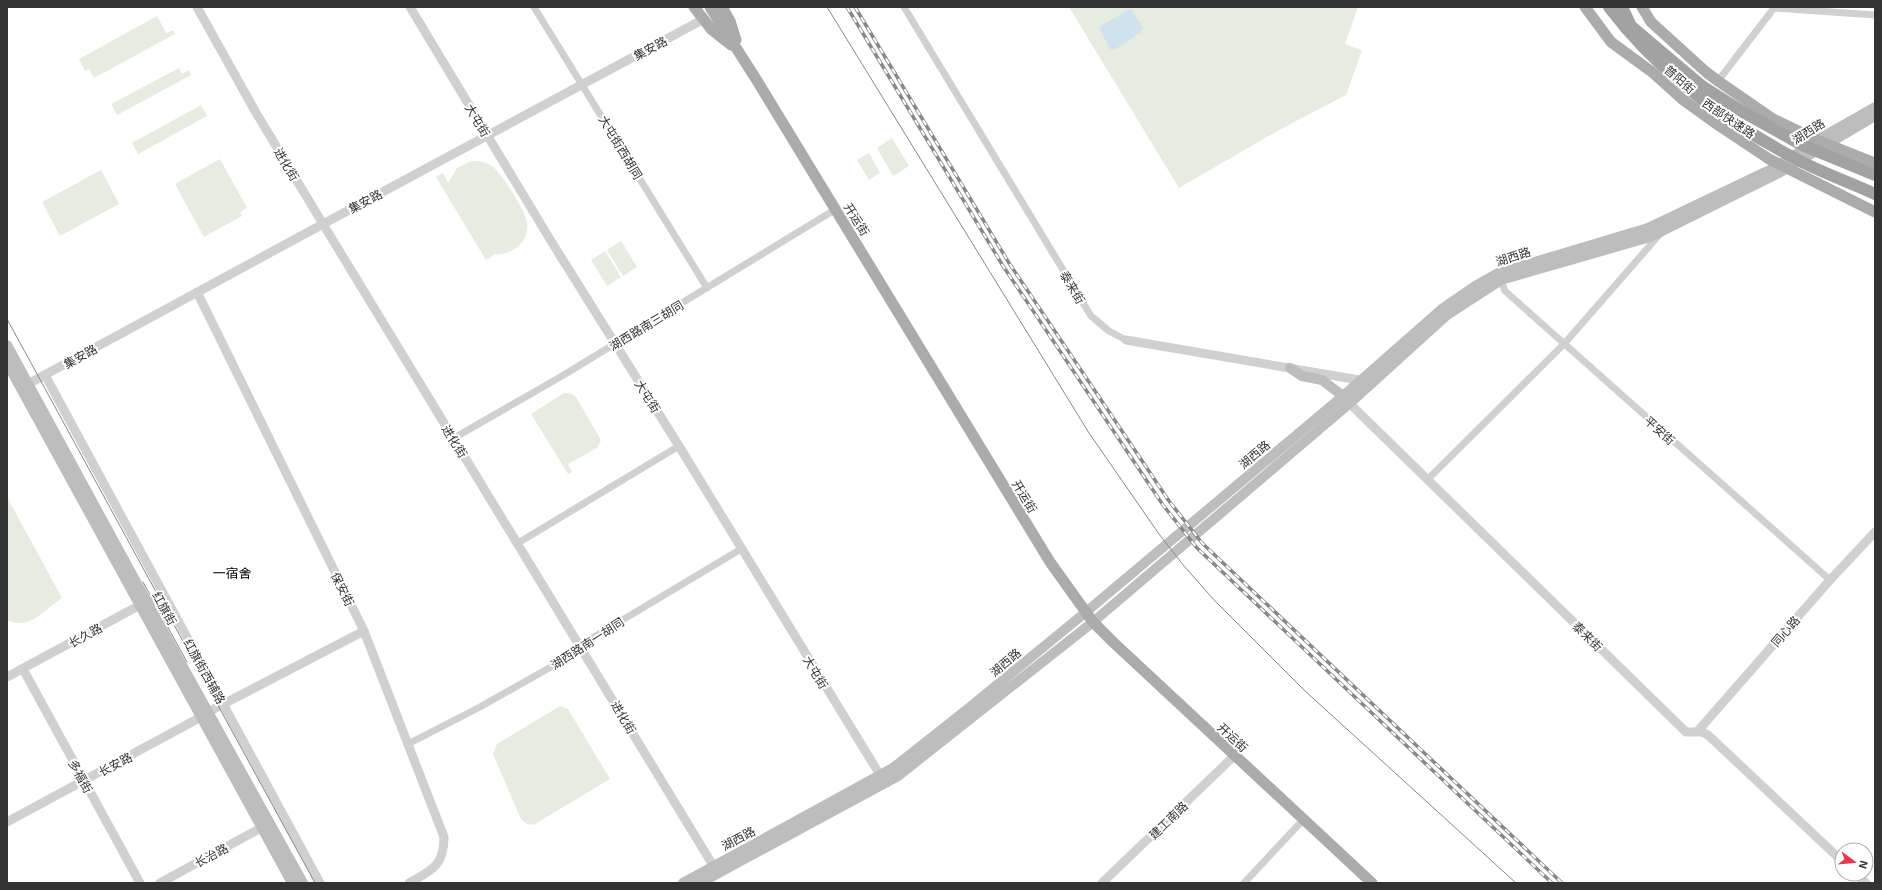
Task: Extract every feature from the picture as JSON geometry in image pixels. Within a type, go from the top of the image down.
[{"type":"highway","name":"西部快速路","points":[[1609,7],[1639,43],[1658,62],[1686,87],[1718,112],[1751,134],[1784,152],[1827,174],[1875,194]]},
{"type":"highway","name":"西部快速路","points":[[1622,7],[1631,26],[1702,86],[1743,112],[1802,145],[1875,175]]},
{"type":"main road","name":"开运街","points":[[694,7],[702,20],[741,54]]},
{"type":"main road","name":"开运街","points":[[710,7],[741,54],[836,209],[1050,562],[1093,622],[1234,756],[1372,883]]},
{"type":"main road","name":"开运街","points":[[722,7],[730,22],[741,54]]},
{"type":"main road","name":"普阳街","points":[[1585,7],[1611,42],[1652,72],[1682,99],[1730,134],[1783,167],[1875,212]]},
{"type":"main road","name":"普阳街","points":[[1642,7],[1651,22],[1718,82],[1773,119],[1822,142],[1875,163]]},
{"type":"main road","name":"湖西路","points":[[683,883],[716,869],[882,780],[1347,400],[1373,382],[1447,316],[1500,277],[1650,237],[1783,167],[1875,107]]},
{"type":"main road","name":"湖西路","points":[[1822,142],[1875,116]]},
{"type":"main road","name":"湖西路","points":[[882,780],[898,776],[1093,622],[1347,400],[1361,380],[1443,308],[1475,286],[1648,228],[1783,167]]},
{"type":"main road","name":"红旗街","points":[[7,345],[143,603]]},
{"type":"main road","name":"红旗街","points":[[7,363],[205,715],[303,883]]},
{"type":"main road","points":[[1290,368],[1302,376],[1322,380],[1347,400]]},
{"type":"main road","name":"红旗街","points":[[205,715],[262,828],[292,883]]},
{"type":"main road","name":"湖西路","points":[[700,883],[716,869]]},
{"type":"street","name":"进化街","points":[[197,7],[255,111],[323,224],[716,869]]},
{"type":"street","name":"大屯街","points":[[410,7],[551,241],[679,446],[882,780]]},
{"type":"street","name":"大屯街西胡同","points":[[534,7],[707,288]]},
{"type":"street","name":"泰来街","points":[[904,7],[1090,316],[1109,331],[1126,340],[1373,382]]},
{"type":"street","points":[[1718,82],[1774,8],[1875,14]]},
{"type":"street","name":"集安路","points":[[28,384],[702,20]]},
{"type":"street","name":"湖西路南三胡同","points":[[454,438],[562,376],[836,209]]},
{"type":"street","points":[[1428,480],[1564,344],[1664,230]]},
{"type":"street","name":"平安街","points":[[1500,277],[1505,291],[1830,580]]},
{"type":"street","name":"保安街","points":[[197,292],[364,631],[444,837],[444,850],[441,860],[433,870],[409,883]]},
{"type":"street","name":"红旗街西辅路","points":[[46,375],[320,883]]},
{"type":"street","name":"泰来街","points":[[1347,400],[1686,732],[1697,732],[1708,735],[1834,853]]},
{"type":"street","points":[[518,543],[679,446]]},
{"type":"street","name":"同心路","points":[[1697,732],[1830,580],[1875,532]]},
{"type":"street","name":"湖西路南一胡同","points":[[408,744],[480,707],[579,651],[584,643],[741,549]]},
{"type":"street","name":"长久路","points":[[7,677],[143,603],[163,594]]},
{"type":"street","name":"长安路","points":[[7,822],[223,704],[364,631]]},
{"type":"street","name":"多福街","points":[[23,669],[140,883]]},
{"type":"street","points":[[1706,721],[1705,729],[1708,735]]},
{"type":"street","name":"建工南路","points":[[1102,883],[1234,756]]},
{"type":"street","points":[[1244,883],[1303,820]]},
{"type":"street","name":"长治路","points":[[160,883],[262,828]]},
{"type":"shaded area","points":[[1069,7],[1358,7],[1345,44],[1362,50],[1346,95],[1279,130],[1179,188]]},
{"type":"shaded area","points":[[157,16],[166,33],[173,30],[175,34],[94,78],[89,69],[85,71],[79,59]]},
{"type":"shaded area","points":[[179,68],[182,74],[189,70],[191,75],[117,115],[111,104]]},
{"type":"shaded area","points":[[201,105],[207,116],[138,154],[132,143]]},
{"type":"shaded area","points":[[892,138],[909,166],[893,176],[877,148]]},
{"type":"shaded area","points":[[869,153],[880,173],[869,180],[857,160]]},
{"type":"shaded area","points":[[220,159],[247,208],[240,212],[242,216],[204,237],[175,184]]},
{"type":"shaded area","points":[[472,161],[487,164],[496,170],[512,192],[527,221],[526,235],[518,246],[507,253],[493,254],[493,256],[486,260],[436,177],[443,173],[448,183],[457,168]]},
{"type":"shaded area","points":[[101,170],[119,204],[60,236],[42,202]]},
{"type":"shaded area","points":[[621,241],[637,267],[623,276],[607,250]]},
{"type":"shaded area","points":[[605,251],[621,277],[607,286],[591,260]]},
{"type":"shaded area","points":[[564,393],[570,393],[576,397],[601,440],[597,448],[568,464],[572,472],[568,474],[531,414]]},
{"type":"shaded area","points":[[7,497],[62,598],[37,617],[23,623],[16,623],[7,620]]},
{"type":"shaded area","points":[[560,706],[568,709],[610,779],[535,824],[528,824],[520,817],[493,754],[497,744]]},
{"type":"water","points":[[1130,9],[1143,28],[1140,33],[1114,50],[1110,49],[1100,30],[1101,26]]},
{"type":"tram line","points":[[827,7],[1089,433],[1159,534],[1184,566],[1215,601],[1304,690],[1516,883]]},
{"type":"tram line","points":[[7,319],[315,883]]},
{"type":"tram line","points":[[143,582],[187,662]]},
{"type":"railway","points":[[847,7],[1003,266],[1163,505],[1197,548],[1552,883]]},
{"type":"railway","points":[[855,7],[1009,263],[1169,501],[1202,543],[1562,883]]},
{"type":"district","name":"一宿舍","points":[[232,573]]}]
